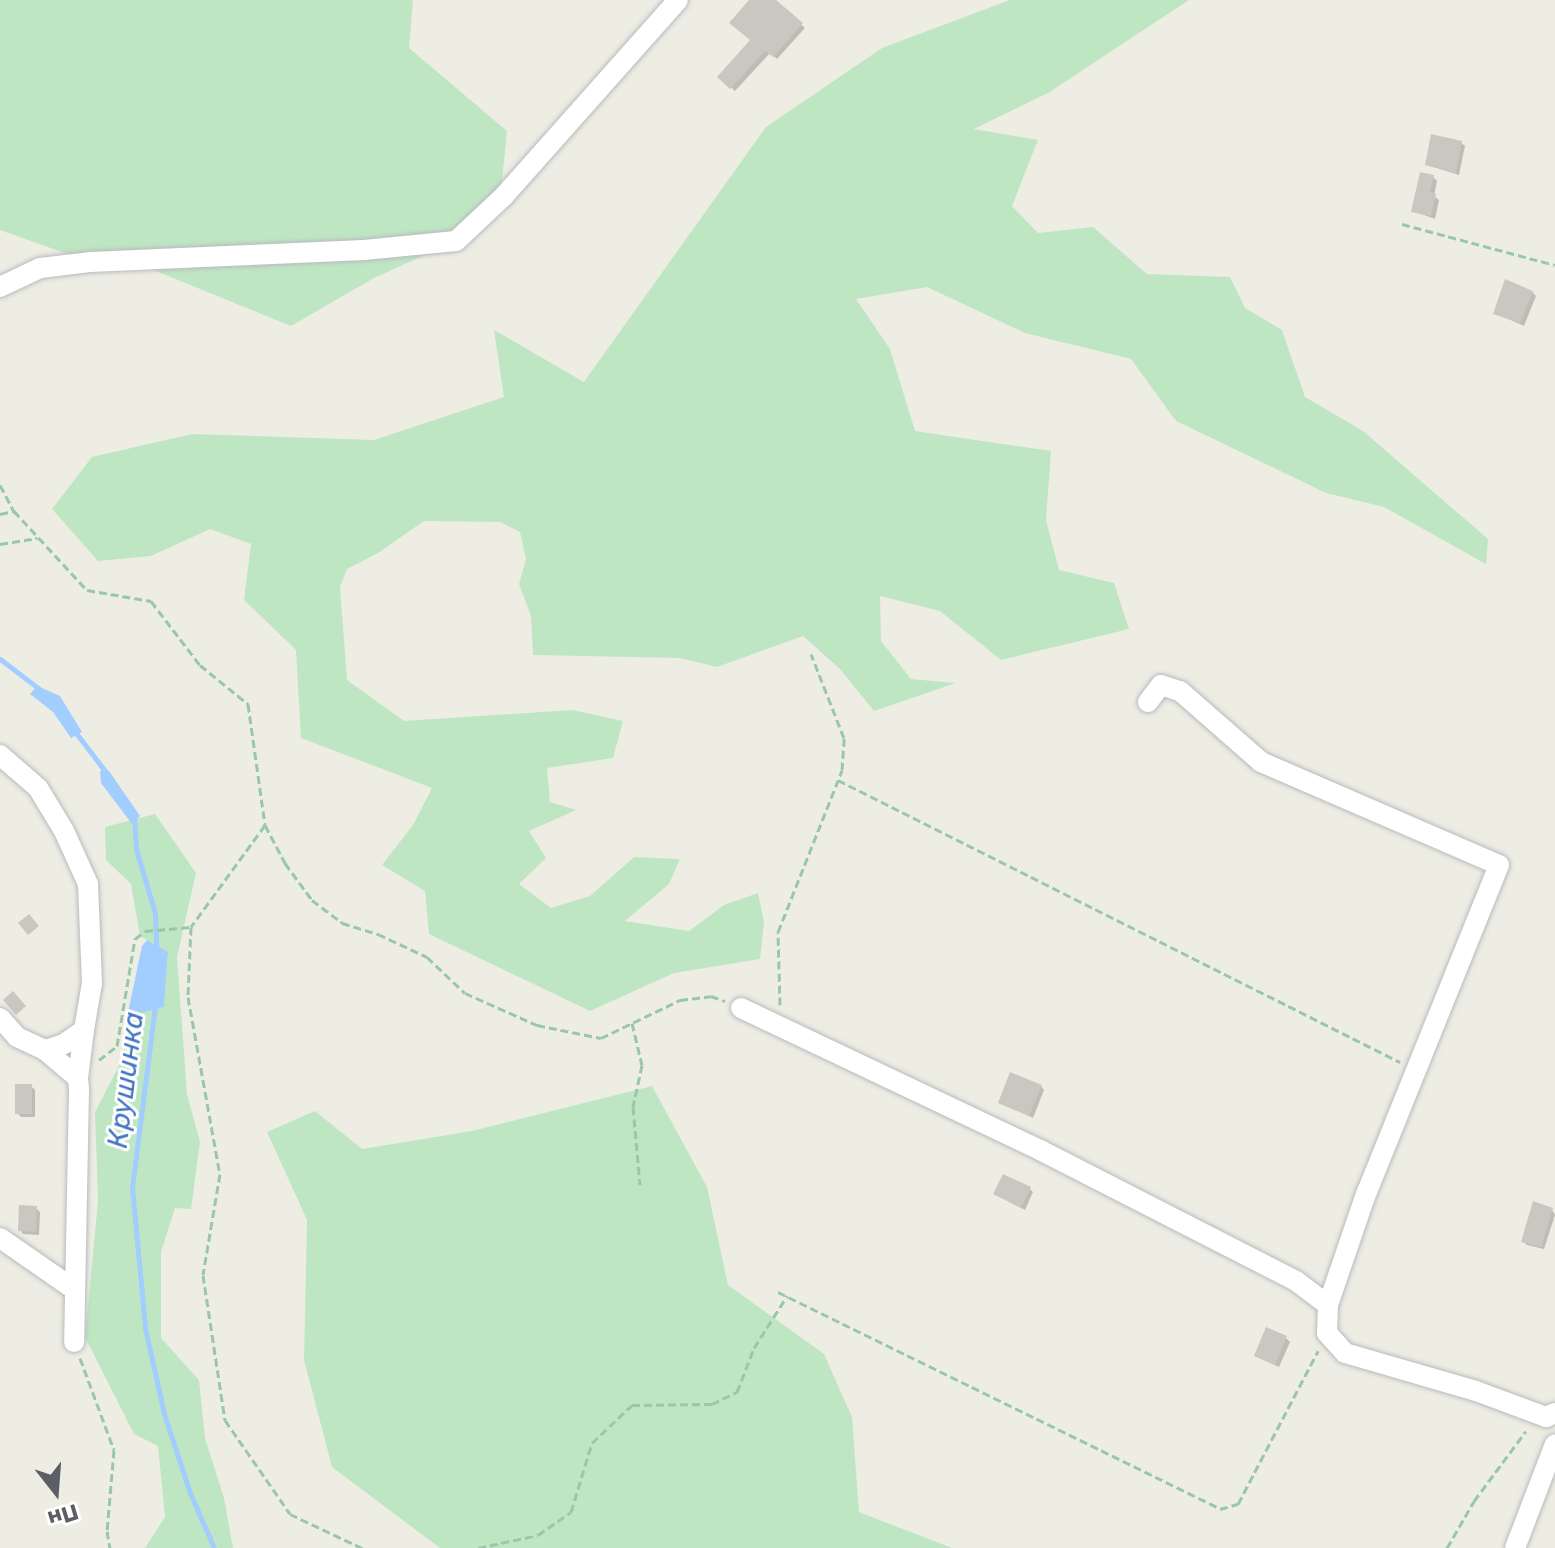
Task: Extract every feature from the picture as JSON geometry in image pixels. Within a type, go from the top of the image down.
[{"type":"street","points":[[0,287],[40,268],[90,262],[364,250],[456,241],[504,196],[678,0]]},
{"type":"street","points":[[1148,702],[1161,685],[1180,691],[1261,762],[1499,865],[1367,1191],[1328,1305],[1327,1333],[1345,1353],[1550,1415]]},
{"type":"street","points":[[0,755],[38,788],[64,831],[88,884],[92,983],[78,1078],[74,1342]]},
{"type":"street","points":[[741,1008],[1053,1157],[1296,1281],[1328,1305]]},
{"type":"street","points":[[0,1018],[17,1037],[45,1050],[78,1078]]},
{"type":"street","points":[[45,1050],[64,1044],[84,1030]]},
{"type":"street","points":[[0,1238],[75,1290]]},
{"type":"street","points":[[1515,1548],[1555,1444]]},
{"type":"path","points":[[1402,224],[1555,265]]},
{"type":"path","points":[[0,485],[14,511],[87,590],[151,601],[200,665],[248,704],[265,825],[285,863],[312,900],[342,923],[378,934],[427,957],[465,993],[537,1025],[601,1038],[680,1000],[711,996],[741,1008]]},
{"type":"path","points":[[0,514],[14,511]]},
{"type":"path","points":[[0,544],[38,538]]},
{"type":"path","points":[[778,1025],[778,932],[838,780],[844,738],[811,654]]},
{"type":"path","points":[[838,780],[1416,1070]]},
{"type":"path","points":[[265,825],[191,927],[188,997],[220,1174],[203,1275],[225,1420],[290,1514],[362,1548]]},
{"type":"path","points":[[78,1078],[117,1046],[135,939],[145,931],[163,927],[191,927]]},
{"type":"path","points":[[632,1023],[642,1065],[633,1107],[640,1185]]},
{"type":"path","points":[[778,1292],[1220,1509],[1238,1504],[1327,1333]]},
{"type":"path","points":[[478,1548],[538,1535],[571,1512],[592,1443],[632,1405],[712,1404],[737,1392],[754,1348],[787,1296]]},
{"type":"path","points":[[74,1342],[114,1450],[107,1531],[110,1548]]},
{"type":"path","points":[[1447,1548],[1474,1501],[1520,1435],[1550,1415]]},
{"type":"green space","points":[[0,0],[413,0],[409,48],[507,131],[500,200],[456,241],[374,278],[291,326],[151,269],[90,262],[0,230]]},
{"type":"green space","points":[[1010,0],[1189,0],[1048,93],[974,129],[1038,140],[1012,206],[1038,233],[1093,227],[1147,274],[1230,277],[1245,308],[1282,330],[1305,397],[1363,431],[1488,539],[1486,564],[1384,507],[1326,493],[1176,421],[1131,359],[1025,333],[927,287],[856,299],[890,349],[915,431],[1051,451],[1046,520],[1059,570],[1114,583],[1129,629],[1001,660],[940,611],[880,596],[881,641],[911,679],[956,683],[874,711],[840,669],[803,636],[717,667],[680,658],[533,655],[531,616],[519,584],[526,559],[520,532],[500,522],[424,521],[378,553],[347,569],[340,587],[347,680],[404,721],[572,710],[623,721],[613,758],[547,768],[550,802],[576,810],[529,831],[546,858],[519,884],[551,908],[590,896],[634,857],[680,859],[669,884],[625,921],[689,931],[724,905],[758,893],[764,922],[760,959],[674,973],[590,1011],[429,934],[425,891],[382,865],[413,825],[432,788],[301,738],[296,650],[244,600],[251,544],[210,529],[151,556],[98,561],[52,509],[92,457],[192,434],[374,440],[504,397],[494,330],[584,382],[766,127],[882,48]]},
{"type":"green space","points":[[155,814],[196,873],[177,957],[187,1094],[200,1142],[191,1209],[175,1208],[161,1252],[161,1338],[199,1380],[205,1438],[224,1498],[233,1548],[145,1548],[165,1517],[158,1446],[134,1434],[85,1337],[98,1201],[95,1112],[123,1058],[127,1017],[164,1007],[168,952],[140,936],[131,884],[106,860],[105,827]]},
{"type":"green space","points":[[652,1086],[707,1187],[728,1285],[824,1354],[852,1417],[859,1512],[952,1548],[440,1548],[332,1467],[304,1360],[307,1220],[267,1132],[315,1111],[362,1149],[472,1131]]},
{"type":"water","points":[[37,686],[60,696],[82,732],[71,738],[53,712],[30,694]]},
{"type":"water","points":[[100,771],[109,771],[140,816],[132,824],[101,783]]},
{"type":"water","points":[[147,940],[168,952],[164,1007],[127,1017],[142,946]]},
{"type":"building","points":[[749,0],[776,0],[803,23],[773,57],[765,51],[730,89],[717,77],[750,40],[729,23]]},
{"type":"building","points":[[1431,134],[1462,141],[1456,173],[1425,165]]},
{"type":"building","points":[[1420,172],[1434,175],[1430,192],[1436,194],[1431,216],[1411,212]]},
{"type":"building","points":[[1505,279],[1533,291],[1520,323],[1493,314]]},
{"type":"building","points":[[29,914],[39,926],[28,935],[18,923]]},
{"type":"building","points":[[13,991],[26,1006],[16,1015],[3,1000]]},
{"type":"building","points":[[1010,1072],[1042,1085],[1029,1116],[998,1103]]},
{"type":"building","points":[[15,1084],[32,1084],[32,1114],[15,1114]]},
{"type":"building","points":[[1003,1174],[1031,1187],[1021,1208],[993,1194]]},
{"type":"building","points":[[1533,1201],[1553,1208],[1541,1247],[1521,1242]]},
{"type":"building","points":[[19,1205],[37,1206],[36,1232],[18,1231]]},
{"type":"building","points":[[1266,1327],[1287,1336],[1275,1365],[1254,1356]]},
{"type":"waterway","name":"Крушинка","points":[[0,659],[42,691]]},
{"type":"waterway","name":"Крушинка","points":[[73,729],[108,775]]},
{"type":"waterway","name":"Крушинка","points":[[134,818],[136,849],[155,913],[156,949]]},
{"type":"waterway","name":"Крушинка","points":[[155,1006],[132,1187],[145,1328],[164,1414],[190,1493],[214,1548]]}]
